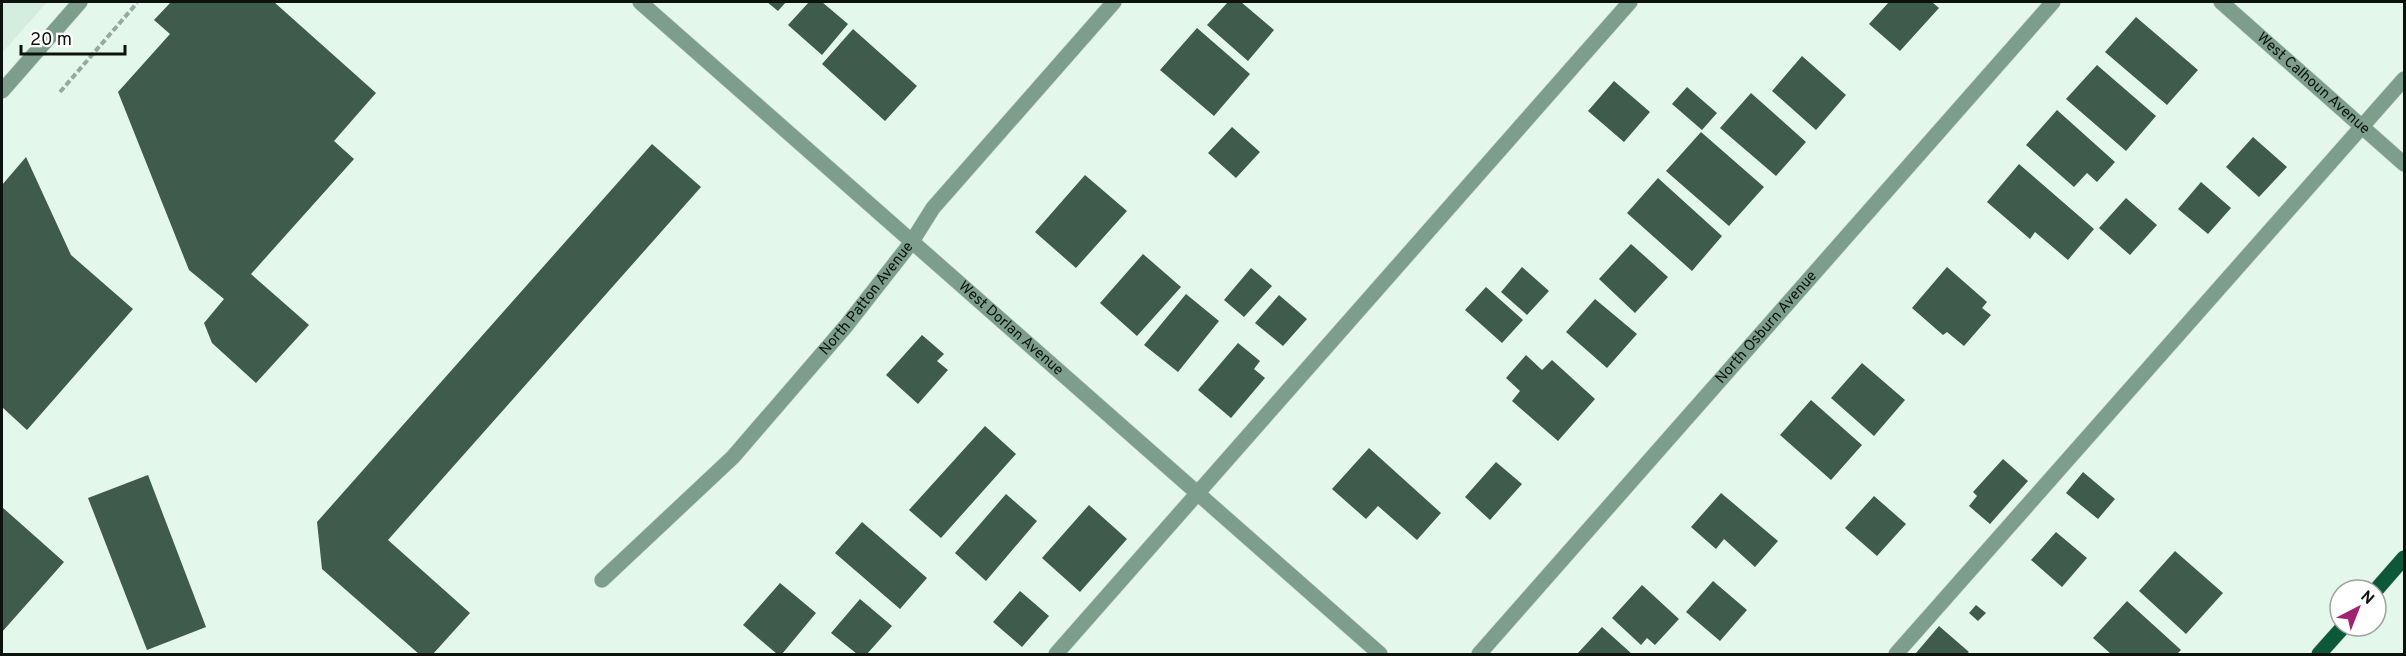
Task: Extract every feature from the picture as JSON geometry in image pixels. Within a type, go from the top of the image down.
[{"type":"main road","points":[[2386,578],[2404,558]]},
{"type":"main road","points":[[2319,654],[2333,638]]},
{"type":"street","points":[[2,91],[80,2]]},
{"type":"street","name":"West Dorlan Avenue","points":[[640,2],[1195,494],[1380,654]]},
{"type":"street","name":"North Patton Avenue","points":[[602,580],[733,457],[846,326],[911,243],[933,208],[1114,2]]},
{"type":"street","points":[[1056,654],[1630,2]]},
{"type":"street","name":"North Osburn Avenue","points":[[1479,654],[2053,2]]},
{"type":"street","name":"West Calhoun Avenue","points":[[2221,2],[2404,164]]},
{"type":"street","points":[[1896,654],[2404,79]]},
{"type":"path","points":[[60,92],[137,3]]},
{"type":"shaded area","points":[[2,2],[47,2],[2,53]]},
{"type":"building","points":[[171,2],[274,2],[376,93],[334,141],[354,159],[251,274],[309,325],[256,383],[212,343],[204,323],[224,299],[189,270],[118,92],[170,34],[154,20]]},
{"type":"building","points":[[767,2],[786,2],[778,11]]},
{"type":"building","points":[[809,2],[822,2],[848,24],[822,55],[788,25]]},
{"type":"building","points":[[1228,2],[1241,2],[1274,30],[1248,61],[1207,25]]},
{"type":"building","points":[[1889,2],[1932,2],[1939,8],[1900,51],[1869,24]]},
{"type":"building","points":[[2136,17],[2198,70],[2167,105],[2105,52]]},
{"type":"building","points":[[1197,28],[1250,74],[1214,116],[1160,70]]},
{"type":"building","points":[[853,29],[917,86],[885,121],[822,64]]},
{"type":"building","points":[[1802,56],[1846,95],[1816,130],[1772,91]]},
{"type":"building","points":[[2097,65],[2156,116],[2126,151],[2066,99]]},
{"type":"building","points":[[1614,81],[1650,112],[1624,142],[1588,111]]},
{"type":"building","points":[[1687,87],[1717,113],[1702,130],[1672,104]]},
{"type":"building","points":[[1751,93],[1806,142],[1776,176],[1720,128]]},
{"type":"building","points":[[2057,110],[2115,162],[2097,182],[2087,173],[2074,187],[2026,145]]},
{"type":"building","points":[[1232,127],[1260,152],[1236,178],[1208,153]]},
{"type":"building","points":[[1701,132],[1764,187],[1729,226],[1666,171]]},
{"type":"building","points":[[2253,137],[2287,167],[2259,197],[2226,167]]},
{"type":"building","points":[[652,144],[701,187],[388,540],[470,613],[433,654],[419,654],[322,569],[317,522]]},
{"type":"building","points":[[26,157],[71,255],[133,309],[27,430],[2,407],[2,185]]},
{"type":"building","points":[[2019,164],[2094,229],[2068,260],[2035,232],[2030,239],[1987,202]]},
{"type":"building","points":[[1085,175],[1127,211],[1076,268],[1035,232]]},
{"type":"building","points":[[1658,178],[1722,236],[1692,271],[1627,213]]},
{"type":"building","points":[[2201,182],[2231,208],[2208,234],[2178,209]]},
{"type":"building","points":[[2126,198],[2157,225],[2130,255],[2099,228]]},
{"type":"building","points":[[1631,244],[1668,277],[1635,313],[1599,279]]},
{"type":"building","points":[[1143,254],[1181,287],[1137,336],[1100,303]]},
{"type":"building","points":[[1522,267],[1549,291],[1527,315],[1501,292]]},
{"type":"building","points":[[1947,267],[1987,302],[1982,308],[1991,315],[1964,346],[1947,332],[1943,335],[1912,308]]},
{"type":"building","points":[[1251,268],[1272,286],[1244,317],[1224,300]]},
{"type":"building","points":[[1486,287],[1523,320],[1502,343],[1465,310]]},
{"type":"building","points":[[1186,294],[1219,321],[1178,372],[1144,345]]},
{"type":"building","points":[[1279,295],[1307,319],[1283,346],[1255,323]]},
{"type":"building","points":[[1595,299],[1637,334],[1607,368],[1566,332]]},
{"type":"building","points":[[922,335],[944,354],[937,361],[948,370],[918,404],[886,375]]},
{"type":"building","points":[[1238,343],[1260,361],[1254,369],[1265,378],[1231,418],[1198,390]]},
{"type":"building","points":[[1526,355],[1542,370],[1552,360],[1595,399],[1558,441],[1512,401],[1520,391],[1506,378]]},
{"type":"building","points":[[1862,363],[1905,400],[1874,436],[1831,398]]},
{"type":"building","points":[[1811,400],[1862,445],[1831,480],[1780,435]]},
{"type":"building","points":[[985,426],[1016,454],[941,538],[909,510]]},
{"type":"building","points":[[1369,448],[1441,513],[1417,540],[1378,506],[1366,519],[1332,489]]},
{"type":"building","points":[[2003,459],[2028,481],[1990,524],[1969,506],[1977,496],[1973,492]]},
{"type":"building","points":[[1496,462],[1522,484],[1490,520],[1465,497]]},
{"type":"building","points":[[2083,472],[2115,499],[2098,519],[2066,493]]},
{"type":"building","points":[[148,475],[206,627],[147,650],[88,498]]},
{"type":"building","points":[[1721,493],[1778,541],[1755,567],[1724,539],[1716,549],[1691,527]]},
{"type":"building","points":[[1006,494],[1037,521],[986,581],[955,553]]},
{"type":"building","points":[[1874,496],[1906,524],[1877,556],[1845,528]]},
{"type":"building","points":[[1089,505],[1127,539],[1080,592],[1042,558]]},
{"type":"building","points":[[2,507],[64,562],[2,632]]},
{"type":"building","points":[[862,522],[927,578],[900,609],[835,553]]},
{"type":"building","points":[[2056,532],[2087,558],[2062,587],[2031,560]]},
{"type":"building","points":[[2175,551],[2223,593],[2186,634],[2139,591]]},
{"type":"building","points":[[1713,581],[1747,610],[1720,641],[1686,612]]},
{"type":"building","points":[[780,583],[816,613],[782,654],[777,654],[743,625]]},
{"type":"building","points":[[1642,585],[1679,619],[1655,645],[1647,638],[1641,645],[1612,618]]},
{"type":"building","points":[[1020,591],[1049,616],[1022,647],[993,622]]},
{"type":"building","points":[[860,599],[892,626],[867,654],[857,654],[831,633]]},
{"type":"building","points":[[2127,601],[2181,650],[2177,654],[2111,654],[2093,638]]},
{"type":"building","points":[[1976,605],[1986,613],[1978,621],[1969,613]]},
{"type":"building","points":[[1939,626],[1969,652],[1966,654],[1916,653]]},
{"type":"building","points":[[1602,627],[1632,654],[1577,654]]}]
